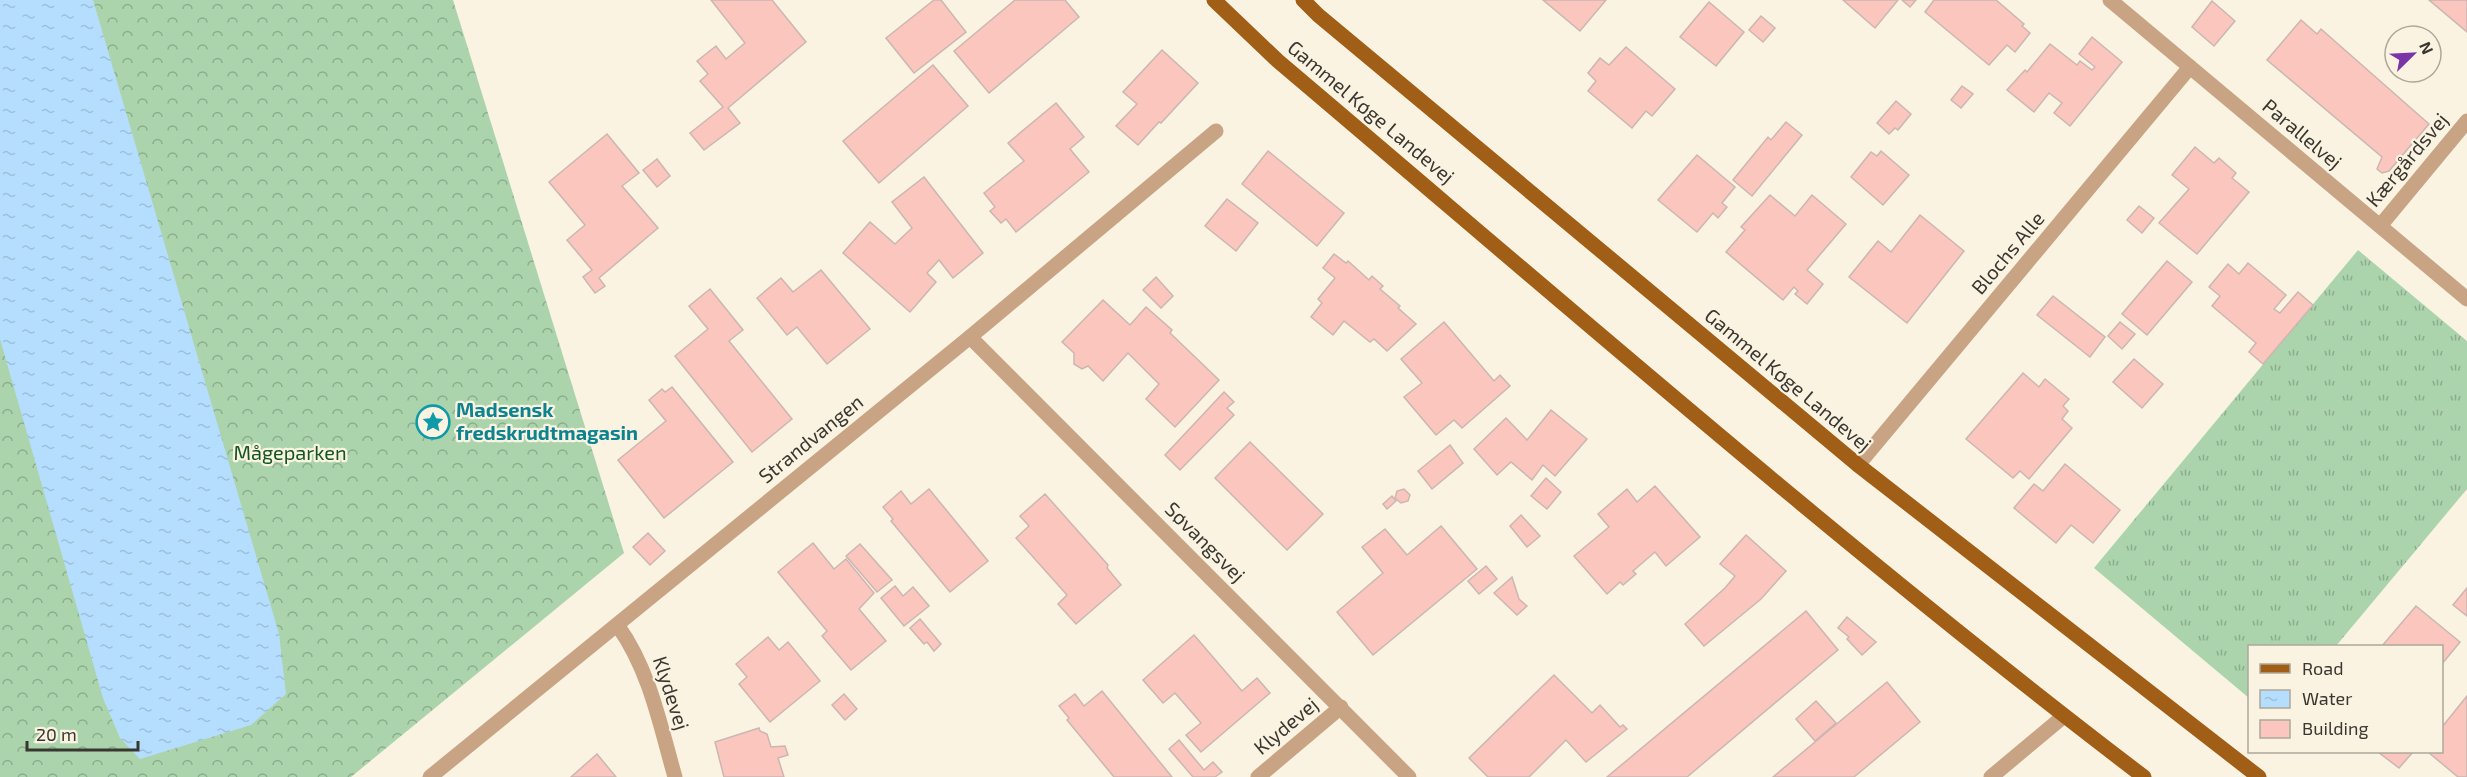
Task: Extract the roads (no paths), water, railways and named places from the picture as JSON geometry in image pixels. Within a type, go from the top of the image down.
[{"type":"main road","name":"Gammel Køge Landevej","points":[[1214,0],[1278,61],[1793,497],[2064,716],[2144,777]]},
{"type":"main road","name":"Gammel Køge Landevej","points":[[1303,0],[1858,465],[2259,777]]},
{"type":"street","name":"Parallelvej","points":[[2110,0],[2467,299]]},
{"type":"street","name":"Blochs Alle","points":[[1858,465],[2190,67]]},
{"type":"street","name":"Kærgårdsvej","points":[[2380,226],[2467,121]]},
{"type":"street","name":"Strandvangen","points":[[430,777],[970,337],[1216,131]]},
{"type":"street","name":"Søvangsvej","points":[[970,337],[1409,777]]},
{"type":"street","name":"Klydevej","points":[[618,626],[632,645],[646,675],[675,777]]},
{"type":"street","name":"Klydevej","points":[[1258,777],[1341,707]]},
{"type":"street","points":[[1991,777],[2064,716]]},
{"type":"water","points":[[0,0],[93,0],[279,634],[286,694],[251,725],[140,759],[120,738],[103,698],[0,339]]},
{"type":"place","name":"Madsensk fredskrudtmagasin","points":[[433,422]]},
{"type":"park label","name":"Mågeparken","points":[[290,453]]}]
